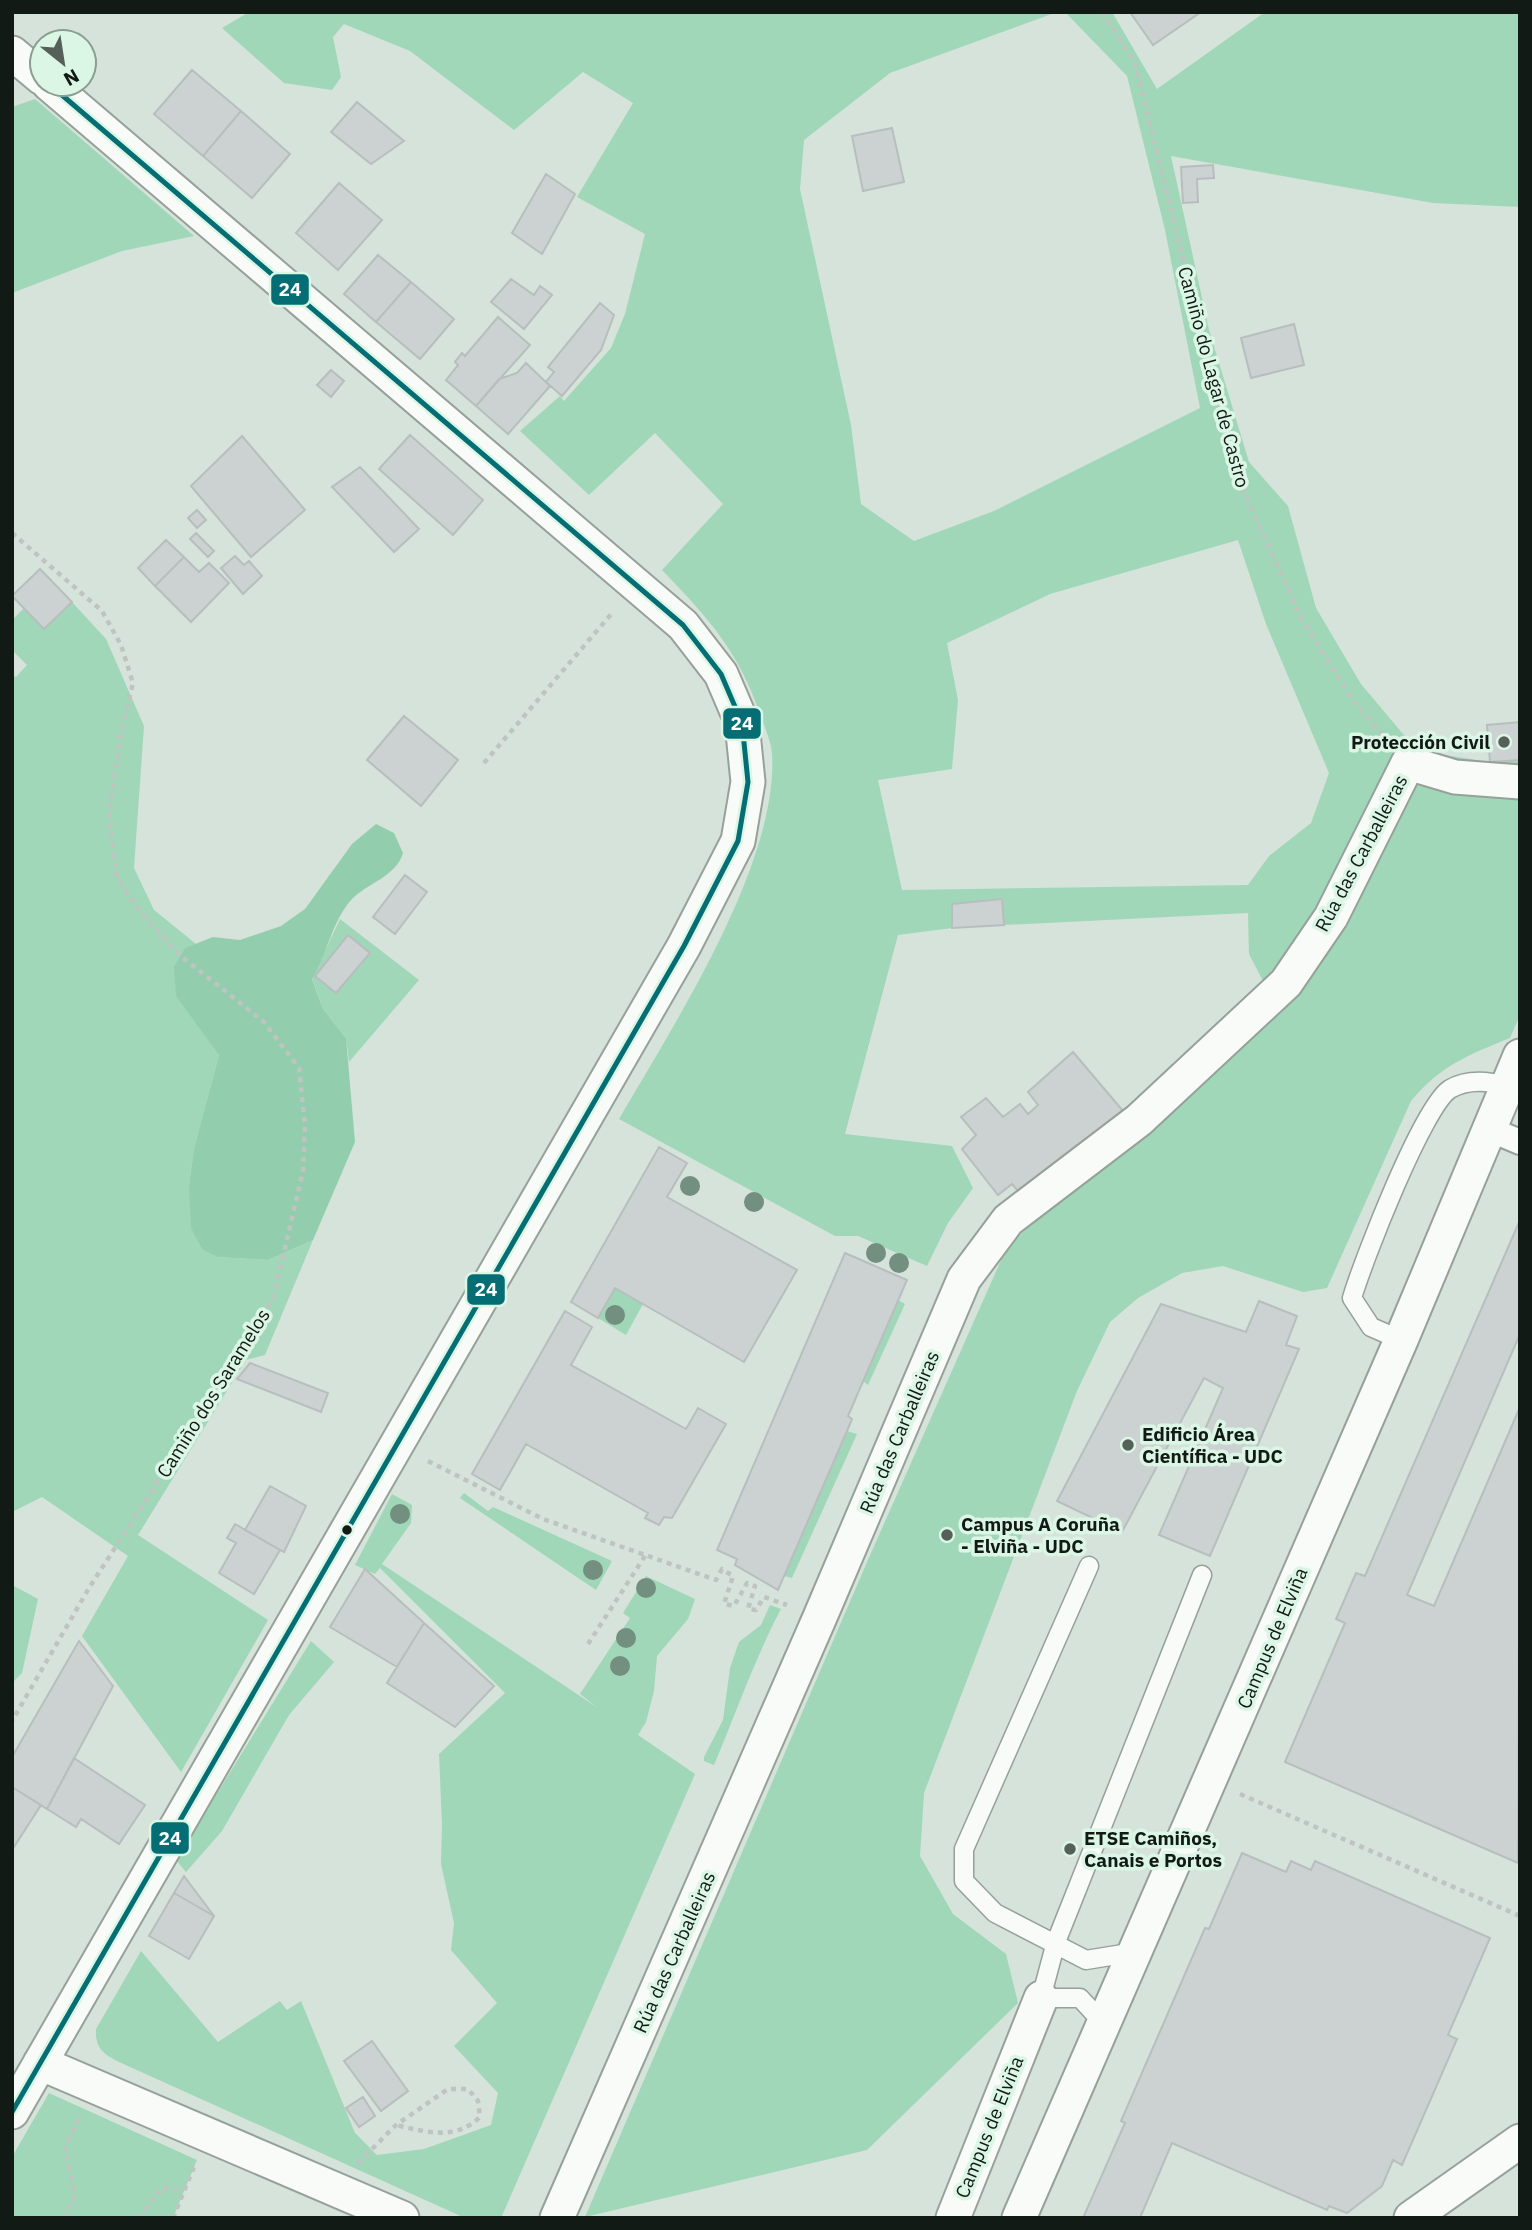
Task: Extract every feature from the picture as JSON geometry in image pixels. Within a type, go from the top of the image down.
[{"type":"street","points":[[12,53],[28,66]]},
{"type":"street","points":[[12,2112],[684,946],[738,841],[748,782],[742,723],[721,674],[683,625],[65,98]]},
{"type":"street","points":[[1408,762],[1455,777],[1520,782]]},
{"type":"street","name":"Rúa das Carballeiras","points":[[557,2218],[826,1605],[964,1279],[1008,1220],[1139,1121],[1286,983],[1331,917],[1408,762]]},
{"type":"street","name":"Campus de Elviña","points":[[1019,2218],[1401,1340],[1520,1056]]},
{"type":"street","points":[[1489,1129],[1520,1142]]},
{"type":"street","name":"Campus de Elviña","points":[[953,2218],[1041,1998]]},
{"type":"street","points":[[40,2063],[402,2218]]},
{"type":"street","points":[[1411,2218],[1520,2141]]},
{"type":"lane","points":[[1401,1340],[1371,1327],[1352,1298],[1361,1268],[1430,1110],[1450,1089],[1486,1080],[1507,1086]]},
{"type":"lane","points":[[1089,1566],[964,1849],[964,1881],[982,1903],[995,1913],[1087,1960],[1135,1952]]},
{"type":"lane","points":[[1104,2024],[1080,1998],[1041,1998],[1056,1942],[1202,1575]]},
{"type":"path","name":"Camiño do Lagar de Castro","points":[[1101,12],[1135,63],[1235,471],[1300,616],[1353,701],[1408,762]]},
{"type":"path","name":"Camiño dos Saramelos","points":[[12,533],[102,611],[121,645],[133,683],[121,732],[109,814],[117,878],[141,914],[182,957],[264,1022],[299,1068],[305,1126],[303,1171],[274,1295],[253,1335],[89,1588],[12,1721]]},
{"type":"path","points":[[484,763],[637,584]]},
{"type":"path","points":[[396,1444],[543,1519],[716,1580],[722,1569],[733,1576],[724,1604],[734,1606],[747,1583],[755,1586],[748,1609],[756,1610],[764,1597],[771,1599]]},
{"type":"path","points":[[588,1644],[645,1556]]},
{"type":"path","points":[[1239,1794],[1520,1916]]},
{"type":"path","points":[[334,2189],[396,2125],[447,2089],[468,2089],[478,2102],[480,2117],[471,2126],[442,2136],[396,2125]]},
{"type":"path","points":[[65,2218],[75,2195],[65,2149],[83,2110]]},
{"type":"path","points":[[173,2218],[197,2160]]},
{"type":"path","points":[[139,2218],[163,2187],[183,2193]]},
{"type":"green space","points":[[249,12],[1057,12],[890,73],[804,140],[800,189],[851,425],[861,504],[914,541],[994,511],[1200,408],[1165,230],[1127,76],[1065,12],[1112,12],[1157,89],[1265,12],[1520,12],[1520,207],[1433,203],[1171,156],[1209,330],[1249,462],[1288,506],[1316,608],[1361,684],[1403,734],[1444,755],[1490,762],[1520,760],[1520,1015],[1510,1038],[1444,1070],[1411,1101],[1327,1288],[1303,1292],[1223,1266],[1182,1273],[1138,1298],[1110,1322],[1077,1391],[924,1793],[920,1856],[953,1914],[1006,1954],[1018,2003],[867,2150],[585,2217],[867,1562],[1006,1249],[1062,1193],[1149,1126],[1132,1104],[1263,981],[1249,954],[1248,913],[1004,925],[1002,899],[952,904],[952,928],[898,935],[845,1134],[952,1146],[973,1188],[948,1223],[927,1266],[858,1236],[835,1236],[619,1119],[719,942],[741,892],[759,843],[770,796],[772,753],[752,694],[732,654],[694,604],[662,570],[723,504],[655,433],[589,495],[520,431],[560,396],[564,401],[611,348],[625,314],[645,234],[577,197],[633,103],[583,72],[514,130],[410,51],[344,24],[333,37],[341,77],[332,90],[284,83],[222,28]],"holes":[[[1238,540],[1266,624],[1329,773],[1311,823],[1269,856],[1248,885],[902,890],[878,780],[952,769],[958,700],[947,643],[1050,594]]]},
{"type":"green space","points":[[35,99],[194,236],[122,251],[12,293],[12,107]]},
{"type":"green space","points":[[72,602],[106,639],[144,726],[134,868],[154,910],[227,969],[219,1055],[194,1148],[189,1186],[202,1248],[217,1257],[268,1260],[313,1240],[265,1355],[246,1360],[138,1535],[268,1620],[181,1772],[82,1636],[128,1556],[42,1497],[12,1512],[12,675],[16,677],[27,665],[12,650],[12,620],[24,608]]},
{"type":"green space","points":[[376,824],[394,833],[403,853],[388,874],[358,894],[344,909],[312,979],[323,1009],[346,1038],[355,1142],[313,1240],[268,1260],[217,1257],[202,1249],[191,1228],[189,1186],[194,1148],[219,1055],[176,996],[174,967],[185,948],[213,937],[240,940],[281,926],[305,909],[352,844]]},
{"type":"green space","points":[[340,919],[419,980],[349,1062],[346,1038],[323,1009],[312,978]]},
{"type":"green space","points":[[615,1288],[643,1304],[626,1335],[598,1318]]},
{"type":"green space","points":[[898,1300],[905,1304],[868,1385],[863,1381]]},
{"type":"green space","points":[[847,1431],[857,1434],[792,1578],[784,1576]]},
{"type":"green space","points":[[464,1493],[488,1511],[493,1507],[612,1561],[596,1590],[460,1498]]},
{"type":"green space","points":[[392,1494],[412,1505],[411,1523],[382,1564],[598,1708],[580,1694],[630,1618],[623,1613],[646,1576],[695,1599],[688,1619],[657,1656],[654,1691],[646,1722],[638,1735],[695,1774],[501,2218],[465,2218],[119,2062],[101,2050],[96,2036],[96,2029],[141,1951],[218,2042],[280,2001],[287,2010],[301,2001],[355,2133],[377,2155],[424,2149],[491,2125],[498,2093],[454,2046],[497,2003],[451,1950],[454,1923],[441,1864],[439,1754],[505,1693],[380,1568],[375,1574],[355,1565]]},
{"type":"green space","points":[[12,1585],[38,1599],[22,1673],[12,1683]]},
{"type":"green space","points":[[770,1605],[781,1609],[754,1666],[714,1765],[704,1761],[704,1757],[723,1720],[730,1668],[739,1642],[761,1625]]},
{"type":"green space","points":[[311,1641],[334,1662],[289,1715],[222,1831],[186,1872],[176,1860]]},
{"type":"green space","points":[[49,2093],[197,2160],[173,2218],[12,2218],[12,2157]]},
{"type":"building","points":[[1130,12],[1201,12],[1153,45]]},
{"type":"building","points":[[192,70],[241,111],[203,156],[154,114]]},
{"type":"building","points":[[357,102],[404,141],[371,164],[331,132]]},
{"type":"building","points":[[241,111],[290,154],[252,198],[203,156]]},
{"type":"building","points":[[892,128],[904,182],[863,191],[852,136]]},
{"type":"building","points":[[1213,165],[1214,178],[1197,179],[1198,202],[1183,203],[1181,167]]},
{"type":"building","points":[[546,174],[575,194],[542,254],[512,233]]},
{"type":"building","points":[[339,183],[382,220],[338,270],[296,233]]},
{"type":"building","points":[[378,255],[411,282],[376,322],[344,294]]},
{"type":"building","points":[[511,279],[534,295],[540,286],[552,295],[524,329],[491,302]]},
{"type":"building","points":[[411,282],[454,319],[420,359],[376,322]]},
{"type":"building","points":[[600,303],[614,315],[601,350],[562,396],[546,382],[554,372],[548,367]]},
{"type":"building","points":[[498,317],[530,345],[476,406],[446,380],[458,365],[455,362],[462,353],[465,356]]},
{"type":"building","points":[[1294,324],[1304,365],[1251,378],[1241,338]]},
{"type":"building","points":[[526,363],[550,386],[508,434],[476,406],[499,379],[517,373]]},
{"type":"building","points":[[331,370],[344,381],[331,397],[317,385]]},
{"type":"building","points":[[410,435],[483,500],[453,535],[379,469]]},
{"type":"building","points":[[242,436],[305,510],[251,557],[191,486]]},
{"type":"building","points":[[360,467],[419,529],[394,552],[332,487]]},
{"type":"building","points":[[197,510],[206,520],[197,528],[188,518]]},
{"type":"building","points":[[196,533],[214,551],[208,557],[190,539]]},
{"type":"building","points":[[166,540],[184,557],[155,586],[138,568]]},
{"type":"building","points":[[235,556],[244,565],[249,561],[262,576],[243,594],[221,568]]},
{"type":"building","points":[[184,557],[199,572],[209,563],[229,583],[191,622],[155,586]]},
{"type":"building","points":[[40,569],[72,602],[44,629],[12,596]]},
{"type":"building","points":[[404,716],[458,760],[421,806],[367,760]]},
{"type":"building","name":"Protección Civil","points":[[1520,722],[1520,760],[1490,762],[1487,725]]},
{"type":"building","points":[[405,875],[427,892],[395,934],[373,917]]},
{"type":"building","points":[[1002,899],[1004,925],[952,928],[952,904]]},
{"type":"building","points":[[348,935],[370,953],[336,993],[315,976]]},
{"type":"building","points":[[1073,1052],[1123,1111],[1022,1196],[1012,1184],[998,1195],[962,1149],[976,1135],[961,1117],[986,1098],[1003,1117],[1020,1104],[1028,1114],[1038,1105],[1028,1092]]},
{"type":"building","points":[[659,1147],[687,1163],[667,1197],[797,1270],[744,1362],[615,1288],[598,1318],[571,1302]]},
{"type":"building","points":[[1520,1220],[1520,1334],[1407,1595],[1434,1606],[1520,1407],[1518,1863],[1285,1762],[1345,1623],[1336,1619],[1356,1573],[1365,1576]]},
{"type":"building","points":[[845,1253],[907,1280],[848,1416],[852,1419],[778,1590],[735,1565],[737,1559],[717,1550]]},
{"type":"building","name":"Edificio Área Científica - UDC","points":[[1259,1301],[1297,1316],[1286,1345],[1299,1349],[1210,1556],[1159,1535],[1223,1388],[1204,1378],[1122,1532],[1057,1501],[1161,1304],[1246,1332]]},
{"type":"building","points":[[565,1311],[592,1327],[571,1365],[686,1429],[698,1408],[726,1424],[672,1518],[664,1517],[659,1525],[645,1518],[648,1513],[526,1444],[500,1490],[472,1474]]},
{"type":"building","points":[[250,1363],[328,1393],[321,1412],[237,1379]]},
{"type":"building","points":[[270,1486],[306,1506],[284,1552],[245,1530]]},
{"type":"building","points":[[235,1524],[280,1550],[254,1594],[219,1573],[236,1543],[227,1538]]},
{"type":"building","points":[[365,1569],[424,1623],[397,1667],[330,1627]]},
{"type":"building","points":[[424,1623],[494,1686],[455,1727],[387,1683]]},
{"type":"building","points":[[79,1641],[113,1686],[47,1809],[12,1787],[12,1757]]},
{"type":"building","points":[[74,1758],[145,1805],[119,1844],[81,1819],[76,1827],[47,1809]]},
{"type":"building","points":[[12,1787],[41,1805],[12,1850]]},
{"type":"building","points":[[1242,1853],[1286,1872],[1291,1861],[1311,1870],[1315,1861],[1490,1938],[1448,2035],[1457,2039],[1402,2165],[1393,2160],[1382,2186],[1347,2213],[1329,2206],[1327,2210],[1172,2143],[1140,2218],[1083,2218],[1125,2123],[1121,2121],[1205,1928],[1209,1929]]},
{"type":"building","points":[[184,1876],[214,1916],[174,1893]]},
{"type":"building","points":[[174,1893],[214,1916],[189,1959],[149,1936]]},
{"type":"building","points":[[372,2041],[408,2091],[381,2111],[344,2061]]},
{"type":"building","points":[[363,2097],[375,2116],[359,2127],[346,2108]]},
{"type":"transit line","name":"24","points":[[12,2112],[684,946],[738,841],[748,782],[742,723],[721,674],[683,625],[65,98]]},
{"type":"place","name":"Protección Civil","points":[[1504,742]]},
{"type":"place","name":"Edificio Área Científica - UDC","points":[[1128,1445]]},
{"type":"place","name":"Campus A Coruña - Elviña - UDC","points":[[947,1535]]},
{"type":"place","name":"ETSE Camiños, Canais e Portos","points":[[1070,1849]]}]
